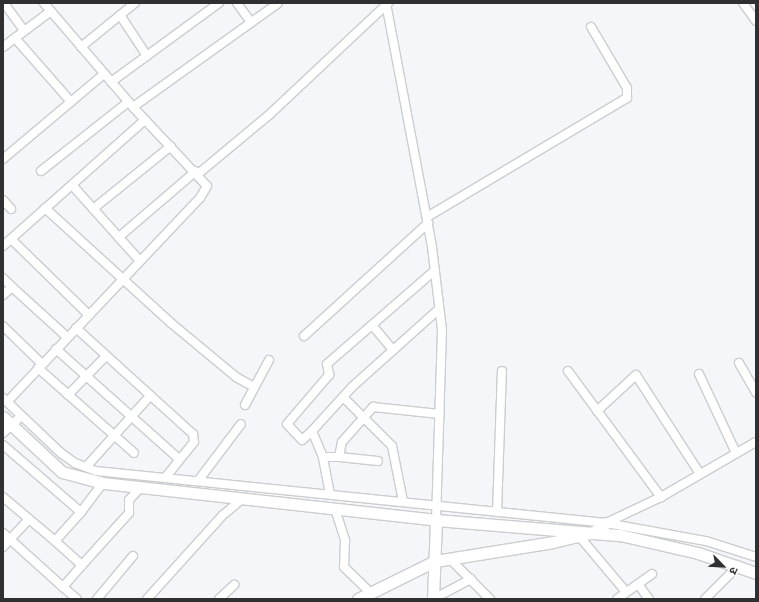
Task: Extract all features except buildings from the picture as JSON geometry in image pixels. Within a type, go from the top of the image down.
[{"type":"street","points":[[4,3],[24,31]]},
{"type":"street","points":[[44,3],[130,105],[197,173],[207,186],[204,192],[140,262],[40,366],[5,400],[14,419],[62,472],[103,483],[241,500],[330,494],[403,502],[436,513],[600,528],[706,541],[756,557]]},
{"type":"street","points":[[81,47],[134,3]]},
{"type":"street","points":[[111,82],[219,3]]},
{"type":"street","points":[[237,3],[251,22]]},
{"type":"street","points":[[41,171],[130,105],[278,3]]},
{"type":"street","points":[[743,3],[756,21]]},
{"type":"street","points":[[119,237],[270,114],[387,4]]},
{"type":"street","points":[[387,4],[428,220],[443,348],[433,599]]},
{"type":"street","points":[[3,47],[51,11]]},
{"type":"street","points":[[120,15],[147,56]]},
{"type":"street","points":[[304,336],[428,220],[627,98],[627,88],[591,27]]},
{"type":"street","points":[[15,38],[71,102]]},
{"type":"street","points":[[3,159],[104,74]]},
{"type":"street","points":[[3,246],[145,120]]},
{"type":"street","points":[[93,209],[171,146]]},
{"type":"street","points":[[72,185],[140,262]]},
{"type":"street","points":[[3,200],[11,209]]},
{"type":"street","points":[[45,208],[122,280],[236,377],[254,387]]},
{"type":"street","points":[[11,239],[89,315]]},
{"type":"street","points":[[434,270],[327,364],[328,375],[287,422],[300,439],[312,431],[343,397],[438,310]]},
{"type":"street","points":[[3,278],[67,337]]},
{"type":"street","points":[[3,295],[12,287]]},
{"type":"street","points":[[372,325],[393,350]]},
{"type":"street","points":[[3,326],[68,395],[134,453]]},
{"type":"street","points":[[76,328],[195,438],[165,478]]},
{"type":"street","points":[[56,349],[180,459]]},
{"type":"street","points":[[68,395],[105,356]]},
{"type":"street","points":[[245,405],[269,360]]},
{"type":"street","points":[[739,363],[756,392]]},
{"type":"street","points":[[497,512],[502,371]]},
{"type":"street","points":[[568,371],[661,497]]},
{"type":"street","points":[[699,374],[736,453]]},
{"type":"street","points":[[597,410],[636,375],[700,474]]},
{"type":"street","points":[[86,467],[150,396]]},
{"type":"street","points":[[343,397],[392,446],[403,502]]},
{"type":"street","points":[[339,456],[342,442],[365,418],[373,407],[440,414]]},
{"type":"street","points":[[3,433],[14,419]]},
{"type":"street","points":[[14,419],[61,453],[86,467],[198,482],[292,497],[335,510],[436,513],[497,512],[600,528],[668,545],[738,566],[756,573]]},
{"type":"street","points":[[198,482],[241,424]]},
{"type":"street","points":[[312,431],[322,457],[330,494]]},
{"type":"street","points":[[358,599],[435,561],[579,536],[600,528],[661,497],[756,442]]},
{"type":"street","points":[[3,445],[81,512]]},
{"type":"street","points":[[322,457],[339,456],[378,461]]},
{"type":"street","points":[[55,541],[81,512],[103,483]]},
{"type":"street","points":[[63,587],[129,513],[129,500],[140,488]]},
{"type":"street","points":[[3,497],[82,566]]},
{"type":"street","points":[[147,599],[241,500]]},
{"type":"street","points":[[335,510],[345,540],[344,567],[370,592]]},
{"type":"street","points":[[3,547],[29,519]]},
{"type":"street","points":[[3,533],[77,599]]},
{"type":"street","points":[[579,536],[626,592]]},
{"type":"street","points":[[97,599],[133,556]]},
{"type":"street","points":[[450,559],[490,599]]},
{"type":"street","points":[[705,599],[738,566]]},
{"type":"street","points":[[617,599],[652,574]]},
{"type":"street","points":[[433,599],[471,579]]},
{"type":"street","points":[[638,584],[649,599]]},
{"type":"street","points":[[219,599],[234,585]]}]
